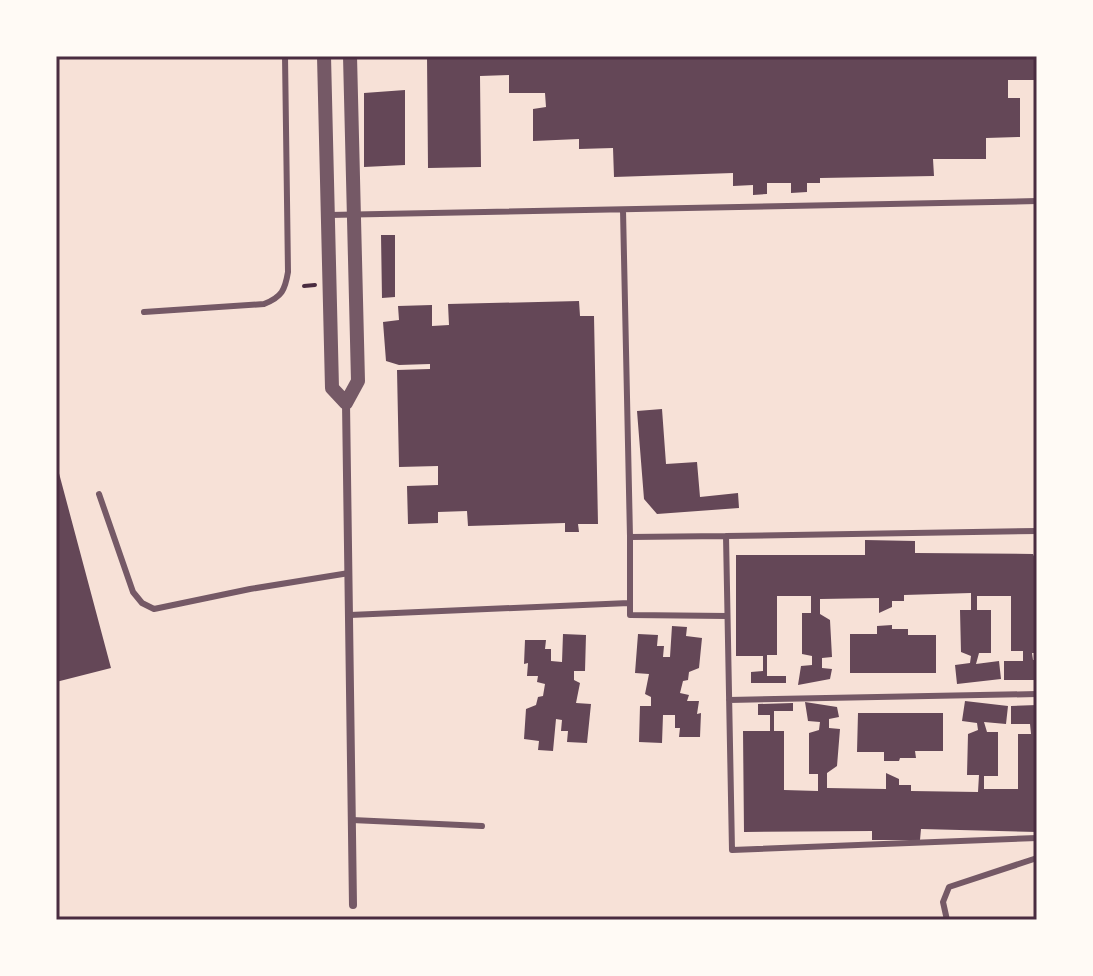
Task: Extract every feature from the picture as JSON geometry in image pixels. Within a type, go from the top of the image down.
[{"type":"street","points":[[324,56],[332,388],[346,403]]},
{"type":"street","points":[[350,56],[358,381],[346,403],[353,905]]},
{"type":"lane","points":[[144,312],[264,304],[278,298],[286,288],[285,56]]},
{"type":"lane","points":[[328,215],[1037,201]]},
{"type":"lane","points":[[623,210],[630,615],[727,616]]},
{"type":"lane","points":[[99,494],[133,592],[142,603],[154,609],[349,573]]},
{"type":"lane","points":[[630,537],[1037,531]]},
{"type":"lane","points":[[726,536],[732,850],[1037,838]]},
{"type":"lane","points":[[350,615],[629,603]]},
{"type":"lane","points":[[729,700],[1037,694]]},
{"type":"lane","points":[[352,820],[482,826]]},
{"type":"lane","points":[[947,920],[943,902],[949,887],[1037,858]]},
{"type":"building","points":[[427,56],[1037,56],[1037,80],[1008,80],[1008,98],[1020,98],[1020,137],[986,138],[986,159],[933,159],[934,176],[820,178],[820,183],[807,183],[807,192],[791,193],[791,183],[767,183],[767,194],[753,195],[753,185],[733,186],[733,173],[614,177],[613,148],[579,149],[579,139],[533,141],[533,109],[546,107],[545,93],[509,93],[509,75],[480,76],[481,167],[428,168]]},
{"type":"building","points":[[405,90],[405,165],[364,167],[364,93]]},
{"type":"building","points":[[381,235],[395,235],[395,297],[382,298]]},
{"type":"building","points":[[579,301],[580,316],[594,316],[598,524],[578,524],[579,532],[565,532],[565,523],[468,526],[467,511],[438,512],[438,523],[408,524],[407,486],[438,485],[438,466],[399,467],[397,370],[430,369],[430,364],[399,365],[386,361],[383,322],[399,320],[398,306],[432,305],[432,326],[449,325],[448,304]]},
{"type":"building","points":[[662,409],[666,464],[697,462],[700,497],[738,493],[739,508],[657,514],[644,499],[637,411]]},
{"type":"building","points":[[56,462],[111,668],[56,682]]},
{"type":"building","points":[[865,540],[915,541],[915,553],[1033,554],[1037,563],[1037,653],[1032,653],[1033,660],[1037,660],[1037,680],[1004,680],[1004,661],[1023,661],[1023,651],[1011,651],[1011,596],[977,596],[977,610],[991,610],[991,653],[979,653],[976,664],[999,661],[1001,679],[957,684],[955,665],[970,663],[971,656],[961,652],[960,610],[971,610],[971,593],[904,595],[904,601],[892,601],[892,607],[879,613],[879,598],[820,599],[820,614],[830,620],[832,657],[822,658],[822,668],[832,669],[830,679],[798,685],[801,666],[812,665],[812,656],[802,654],[802,613],[811,613],[811,596],[777,596],[777,655],[767,655],[767,676],[786,676],[786,683],[751,683],[751,672],[763,671],[763,656],[736,656],[736,555],[865,555]]},
{"type":"building","points":[[892,625],[892,629],[908,629],[908,635],[936,635],[936,673],[850,673],[850,634],[877,634],[877,626]]},
{"type":"building","points":[[672,626],[687,627],[686,636],[702,638],[699,668],[689,672],[680,693],[689,695],[687,701],[699,701],[700,737],[679,737],[680,728],[675,728],[675,715],[663,715],[662,743],[639,742],[640,706],[651,706],[651,697],[645,694],[649,674],[635,673],[638,634],[658,635],[657,646],[664,646],[663,657],[670,657]]},
{"type":"building","points":[[563,634],[586,635],[585,671],[574,671],[574,680],[580,683],[576,703],[591,704],[587,743],[567,742],[568,731],[561,731],[562,720],[556,719],[553,751],[538,750],[539,741],[524,739],[526,709],[536,705],[538,697],[543,696],[545,684],[537,682],[538,676],[527,676],[525,640],[546,640],[545,649],[551,649],[551,661],[562,662]]},
{"type":"building","points":[[965,701],[1008,706],[1006,724],[984,722],[987,732],[998,732],[998,776],[984,776],[984,789],[1018,789],[1018,734],[1031,734],[1030,724],[1011,724],[1011,706],[1037,705],[1037,832],[921,829],[920,840],[872,840],[872,831],[744,832],[743,731],[770,731],[770,715],[758,715],[758,704],[793,703],[793,711],[774,711],[774,731],[784,731],[784,790],[818,791],[818,774],[809,774],[809,733],[819,730],[820,722],[808,721],[805,702],[837,707],[839,717],[829,719],[829,728],[840,729],[837,766],[827,773],[827,788],[886,789],[886,773],[899,779],[899,785],[911,785],[911,791],[978,792],[979,775],[967,775],[968,734],[978,730],[977,723],[962,721]]},
{"type":"building","points":[[858,713],[943,713],[943,751],[915,751],[916,758],[900,758],[899,761],[884,761],[884,752],[857,752]]}]
